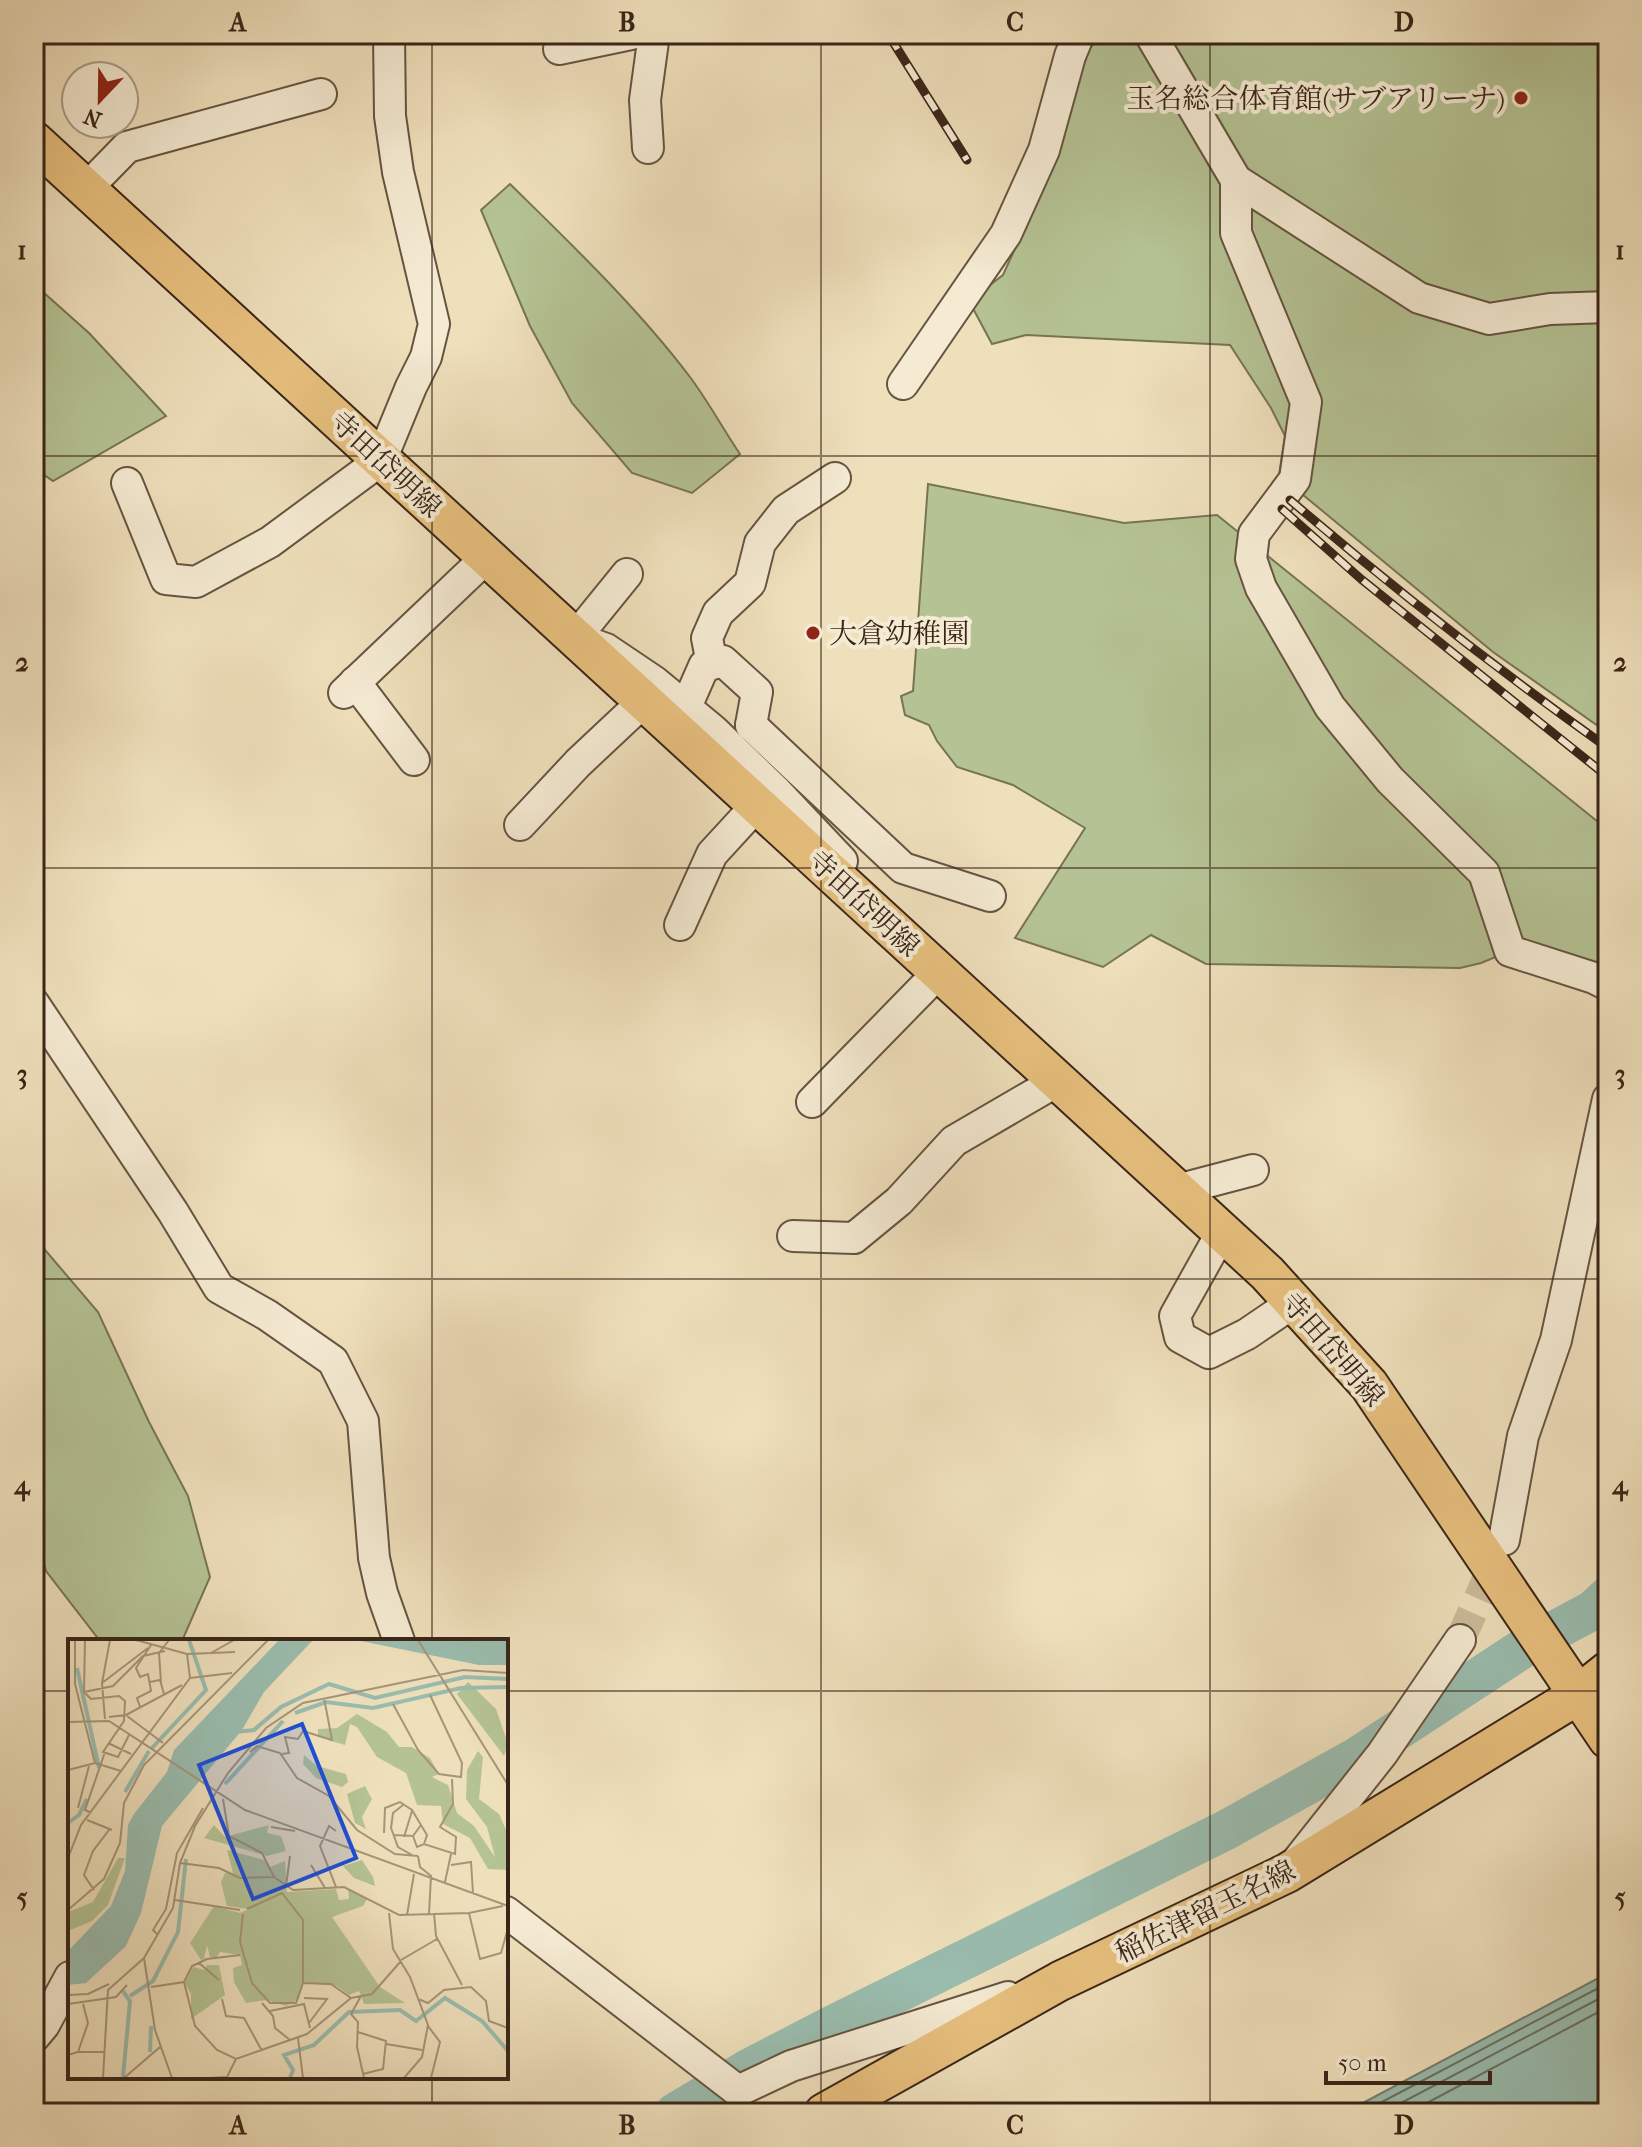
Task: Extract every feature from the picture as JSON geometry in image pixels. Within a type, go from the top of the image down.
[{"type":"main road","name":"寺田岱明線","points":[[34,141],[1267,1273],[1369,1385],[1605,1735]]},
{"type":"main road","name":"稲佐津留玉名線","points":[[824,2113],[1060,1981],[1287,1873],[1578,1695],[1608,1671]]},
{"type":"street","points":[[127,483],[166,579],[196,582],[270,542],[381,460],[426,357],[434,324],[398,172],[390,116],[389,34]]},
{"type":"street","points":[[559,49],[631,34]]},
{"type":"street","points":[[648,148],[645,100],[654,34]]},
{"type":"street","points":[[903,384],[1006,234],[1044,150],[1079,34]]},
{"type":"street","points":[[1150,34],[1236,180],[1419,298],[1489,319],[1550,309],[1608,307]]},
{"type":"street","points":[[86,189],[127,147],[321,94]]},
{"type":"street","points":[[1236,180],[1236,233],[1306,402],[1295,479],[1254,534],[1251,559],[1261,588],[1330,707],[1390,780],[1484,873],[1510,951],[1608,985]]},
{"type":"street","points":[[712,664],[707,638],[718,613],[750,583],[760,543],[786,510],[835,478]]},
{"type":"street","points":[[414,760],[350,688],[487,557]]},
{"type":"street","points":[[627,574],[575,638],[606,649],[686,707],[721,737],[849,869],[876,913]]},
{"type":"street","points":[[686,707],[704,666],[723,661],[757,692],[751,725]]},
{"type":"street","points":[[520,825],[578,763],[644,701]]},
{"type":"street","points":[[721,737],[751,725]]},
{"type":"street","points":[[751,725],[903,868],[990,896]]},
{"type":"street","points":[[680,925],[712,854],[757,805]]},
{"type":"street","points":[[812,1102],[939,972]]},
{"type":"street","points":[[34,1004],[173,1212],[219,1288],[267,1315],[333,1361],[363,1421],[374,1558],[398,1639]]},
{"type":"street","points":[[793,1236],[854,1238],[899,1201],[954,1141],[1057,1081]]},
{"type":"street","points":[[1504,1540],[1523,1436],[1556,1340],[1608,1099]]},
{"type":"street","points":[[1177,1190],[1253,1170]]},
{"type":"street","points":[[1222,1232],[1175,1316],[1180,1337],[1209,1353],[1247,1334],[1294,1302]]},
{"type":"street","points":[[1287,1873],[1382,1754],[1460,1640]]},
{"type":"street","points":[[508,1914],[738,2091],[791,2066],[1060,1981]]},
{"type":"street","points":[[34,2037],[68,1981]]},
{"type":"green space","points":[[1103,34],[1608,34],[1608,290],[1546,302],[1608,307],[1608,733],[1493,652],[1279,475],[1285,436],[1271,408],[1230,345],[1026,335],[992,344],[969,301],[1003,275],[1046,181],[1082,56]]},
{"type":"green space","points":[[510,184],[603,277],[670,351],[697,386],[740,454],[692,493],[632,473],[572,403],[530,326],[481,210]]},
{"type":"green space","points":[[34,284],[89,333],[166,416],[53,481],[34,468]]},
{"type":"green space","points":[[928,484],[1124,523],[1217,515],[1608,830],[1608,988],[1510,951],[1460,968],[1206,964],[1151,935],[1103,967],[1015,938],[1085,828],[1013,785],[957,767],[929,725],[905,715],[901,696],[913,691]]},
{"type":"green space","points":[[34,1237],[98,1312],[149,1422],[188,1496],[210,1577],[183,1639],[98,1639],[46,1571],[34,1530]]},
{"type":"water","points":[[1608,1973],[1608,2113],[1344,2113]]},
{"type":"waterway","points":[[675,2113],[750,2068],[831,2026],[1226,1830],[1357,1757],[1528,1645],[1593,1610],[1608,1596]]},
{"type":"tunnel","points":[[1460,1640],[1499,1553]]},
{"type":"railway","points":[[888,34],[967,160]]},
{"type":"railway","points":[[1290,500],[1446,628],[1608,748]]},
{"type":"railway","points":[[1282,509],[1361,579],[1608,777]]},
{"type":"place","name":"玉名総合体育館(サブアリーナ)","points":[[1521,98]]},
{"type":"place","name":"大倉幼稚園","points":[[813,633]]}]
